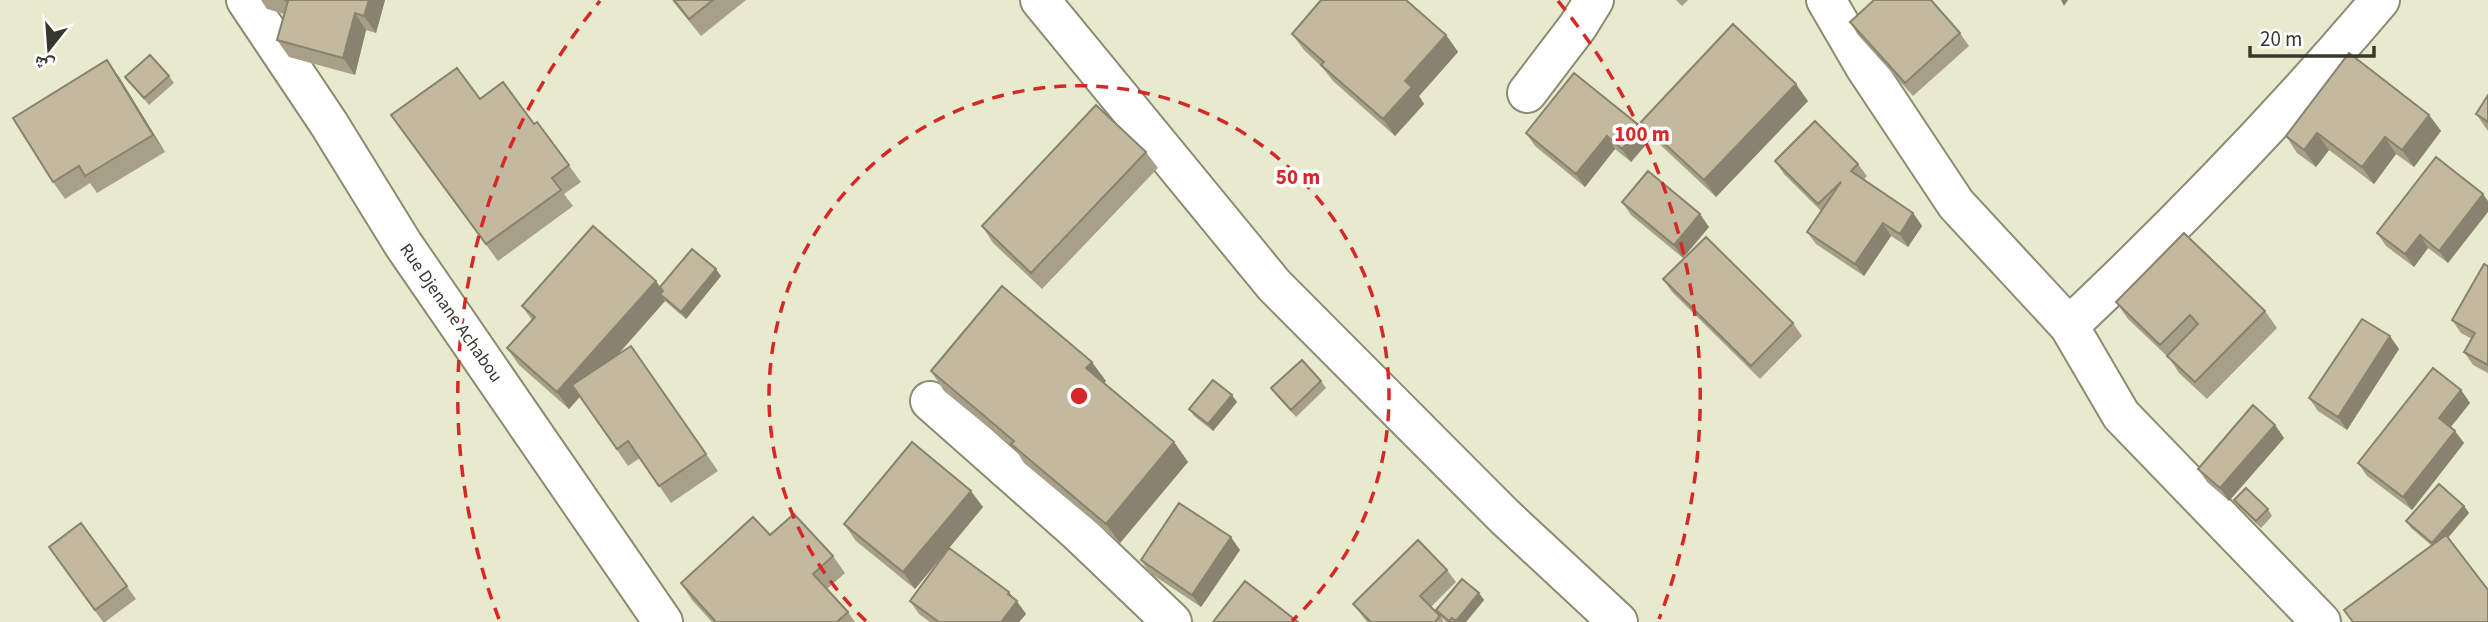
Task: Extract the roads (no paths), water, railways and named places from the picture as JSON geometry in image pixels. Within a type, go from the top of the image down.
[{"type":"street","name":"Rue Djenane Achabou","points":[[246,0],[329,124],[403,244],[663,622]]},
{"type":"street","points":[[1040,0],[1274,285],[1504,516],[1618,622]]},
{"type":"street","points":[[1527,93],[1578,26],[1594,0]]},
{"type":"street","points":[[1826,0],[1865,67],[1956,204],[2069,326],[2121,415],[2320,622]]},
{"type":"street","points":[[2069,326],[2151,249],[2216,181],[2337,51],[2380,0]]},
{"type":"street","points":[[930,401],[1078,532],[1172,622]]}]
